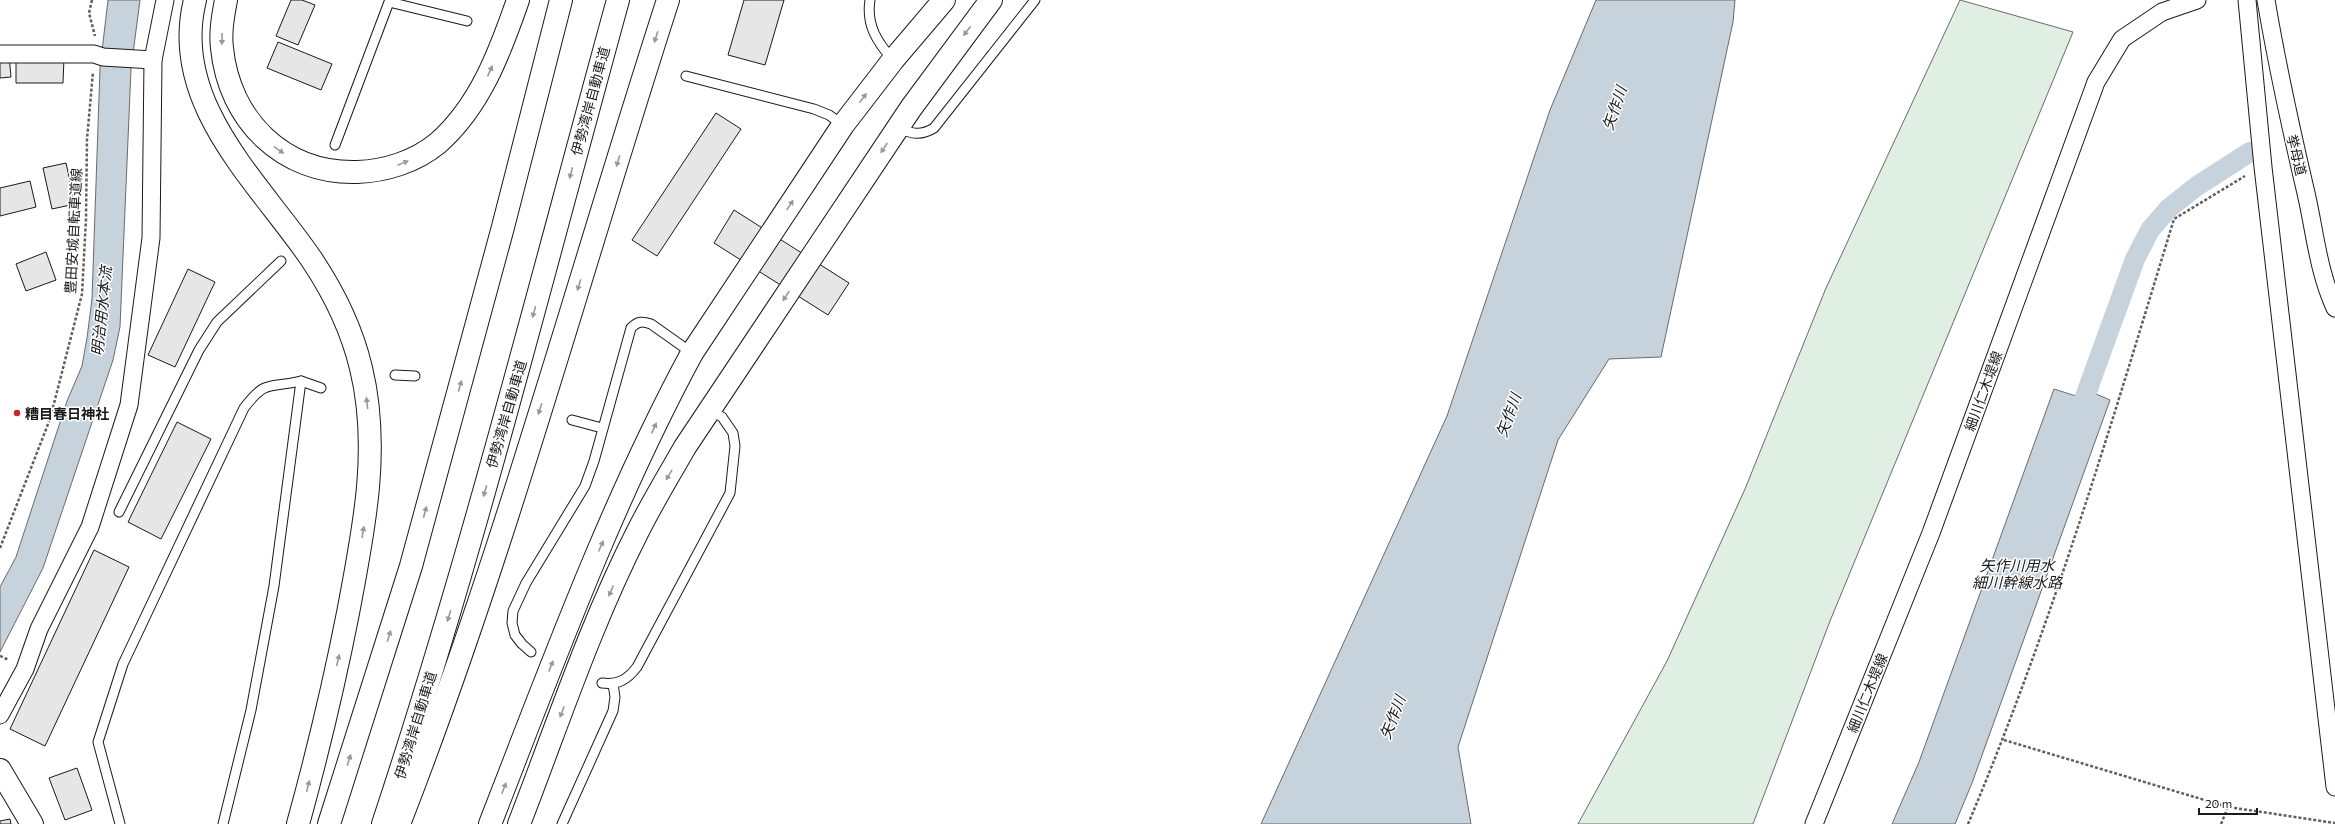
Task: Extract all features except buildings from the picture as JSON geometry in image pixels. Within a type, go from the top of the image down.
[{"type":"main road","points":[[195,0],[191,34],[193,61],[198,86],[207,110],[218,132],[296,237],[329,287],[354,343],[367,398],[370,462],[368,501],[341,648],[298,824]]},
{"type":"main road","points":[[226,0],[222,21],[222,47],[224,62],[234,93],[245,114],[259,133],[276,148],[296,161],[319,169],[344,172],[369,171],[394,166],[418,157],[437,144],[471,107],[484,84],[518,0]]},
{"type":"main road","points":[[329,824],[410,566],[503,227],[561,0]]},
{"type":"main road","name":"伊勢湾岸自動車道","points":[[383,824],[456,592],[518,373],[618,0]]},
{"type":"main road","points":[[399,824],[423,762],[480,601],[668,0]]},
{"type":"main road","points":[[490,824],[589,572],[671,392],[692,353],[843,125],[893,60],[944,0]]},
{"type":"main road","points":[[519,824],[590,640],[637,532],[685,447],[943,62],[991,0]]},
{"type":"main road","points":[[0,770],[32,824]]},
{"type":"street","points":[[0,715],[25,669],[39,629],[90,527],[129,405],[151,238],[153,60],[165,0]]},
{"type":"street","name":"細川仁木堤線","points":[[1814,824],[1931,533],[2096,82],[2122,39],[2162,12],[2197,0]]},
{"type":"street","points":[[2247,0],[2263,167],[2335,787]]},
{"type":"street","name":"挙母道","points":[[2266,0],[2278,73],[2307,195],[2317,255],[2335,308]]},
{"type":"street","points":[[0,54],[99,56],[153,60]]},
{"type":"lane","points":[[870,0],[870,21],[873,33],[879,44],[893,60]]},
{"type":"lane","points":[[898,128],[917,134],[926,133],[934,128],[1035,0]]},
{"type":"lane","points":[[335,145],[389,2],[466,21]]},
{"type":"lane","points":[[686,76],[814,109],[829,115],[843,125]]},
{"type":"lane","points":[[119,512],[203,345],[217,322],[281,261]]},
{"type":"lane","points":[[531,652],[522,644],[516,635],[512,623],[513,611],[526,583],[584,486],[594,461],[628,334],[636,323],[643,321],[651,324],[692,353]]},
{"type":"lane","points":[[396,375],[415,376]]},
{"type":"lane","points":[[120,824],[98,742],[123,664],[244,408],[256,393],[269,384],[284,385],[301,381],[321,388]]},
{"type":"lane","points":[[223,824],[251,710],[274,586],[301,381]]},
{"type":"lane","points":[[602,683],[613,684],[630,676],[637,667],[730,493],[735,446],[733,433],[722,418],[711,410]]},
{"type":"lane","points":[[572,420],[602,428]]},
{"type":"lane","points":[[562,824],[613,710],[615,697],[613,684]]},
{"type":"path","name":"豊田安城自転車道線","points":[[0,548],[50,419],[82,294],[86,219],[87,139],[99,56],[96,34],[89,13],[92,0]]},
{"type":"path","points":[[1968,824],[2004,740],[2098,470],[2174,219],[2263,167]]},
{"type":"path","points":[[0,656],[9,660]]},
{"type":"path","points":[[2004,740],[2228,807],[2335,823]]},
{"type":"path","points":[[2221,824],[2228,807]]},
{"type":"green space","points":[[1960,0],[2073,32],[1830,621],[1753,824],[1578,824],[1667,661],[1745,489],[1826,288]]},
{"type":"water","name":"明治用水本流","points":[[108,0],[140,0],[131,69],[120,327],[113,360],[43,568],[0,652],[0,587],[16,557],[67,401],[82,366],[87,338],[92,299],[100,68]]},
{"type":"water","name":"矢作川","points":[[1596,0],[1735,0],[1733,22],[1661,357],[1609,359],[1558,440],[1458,747],[1471,824],[1261,824],[1447,416],[1550,110]]},
{"type":"water","name":"矢作川用水 細川幹線水路","points":[[2083,376],[2100,382],[2096,394],[2110,400],[1972,783],[1955,824],[1892,824],[1919,762],[2054,389],[2076,396]]},
{"type":"waterway","name":"矢作川用水 細川幹線水路","points":[[2082,405],[2135,259],[2150,230],[2169,208],[2197,186],[2250,152]]},
{"type":"place","name":"糟目春日神社","points":[[17,413]]}]
